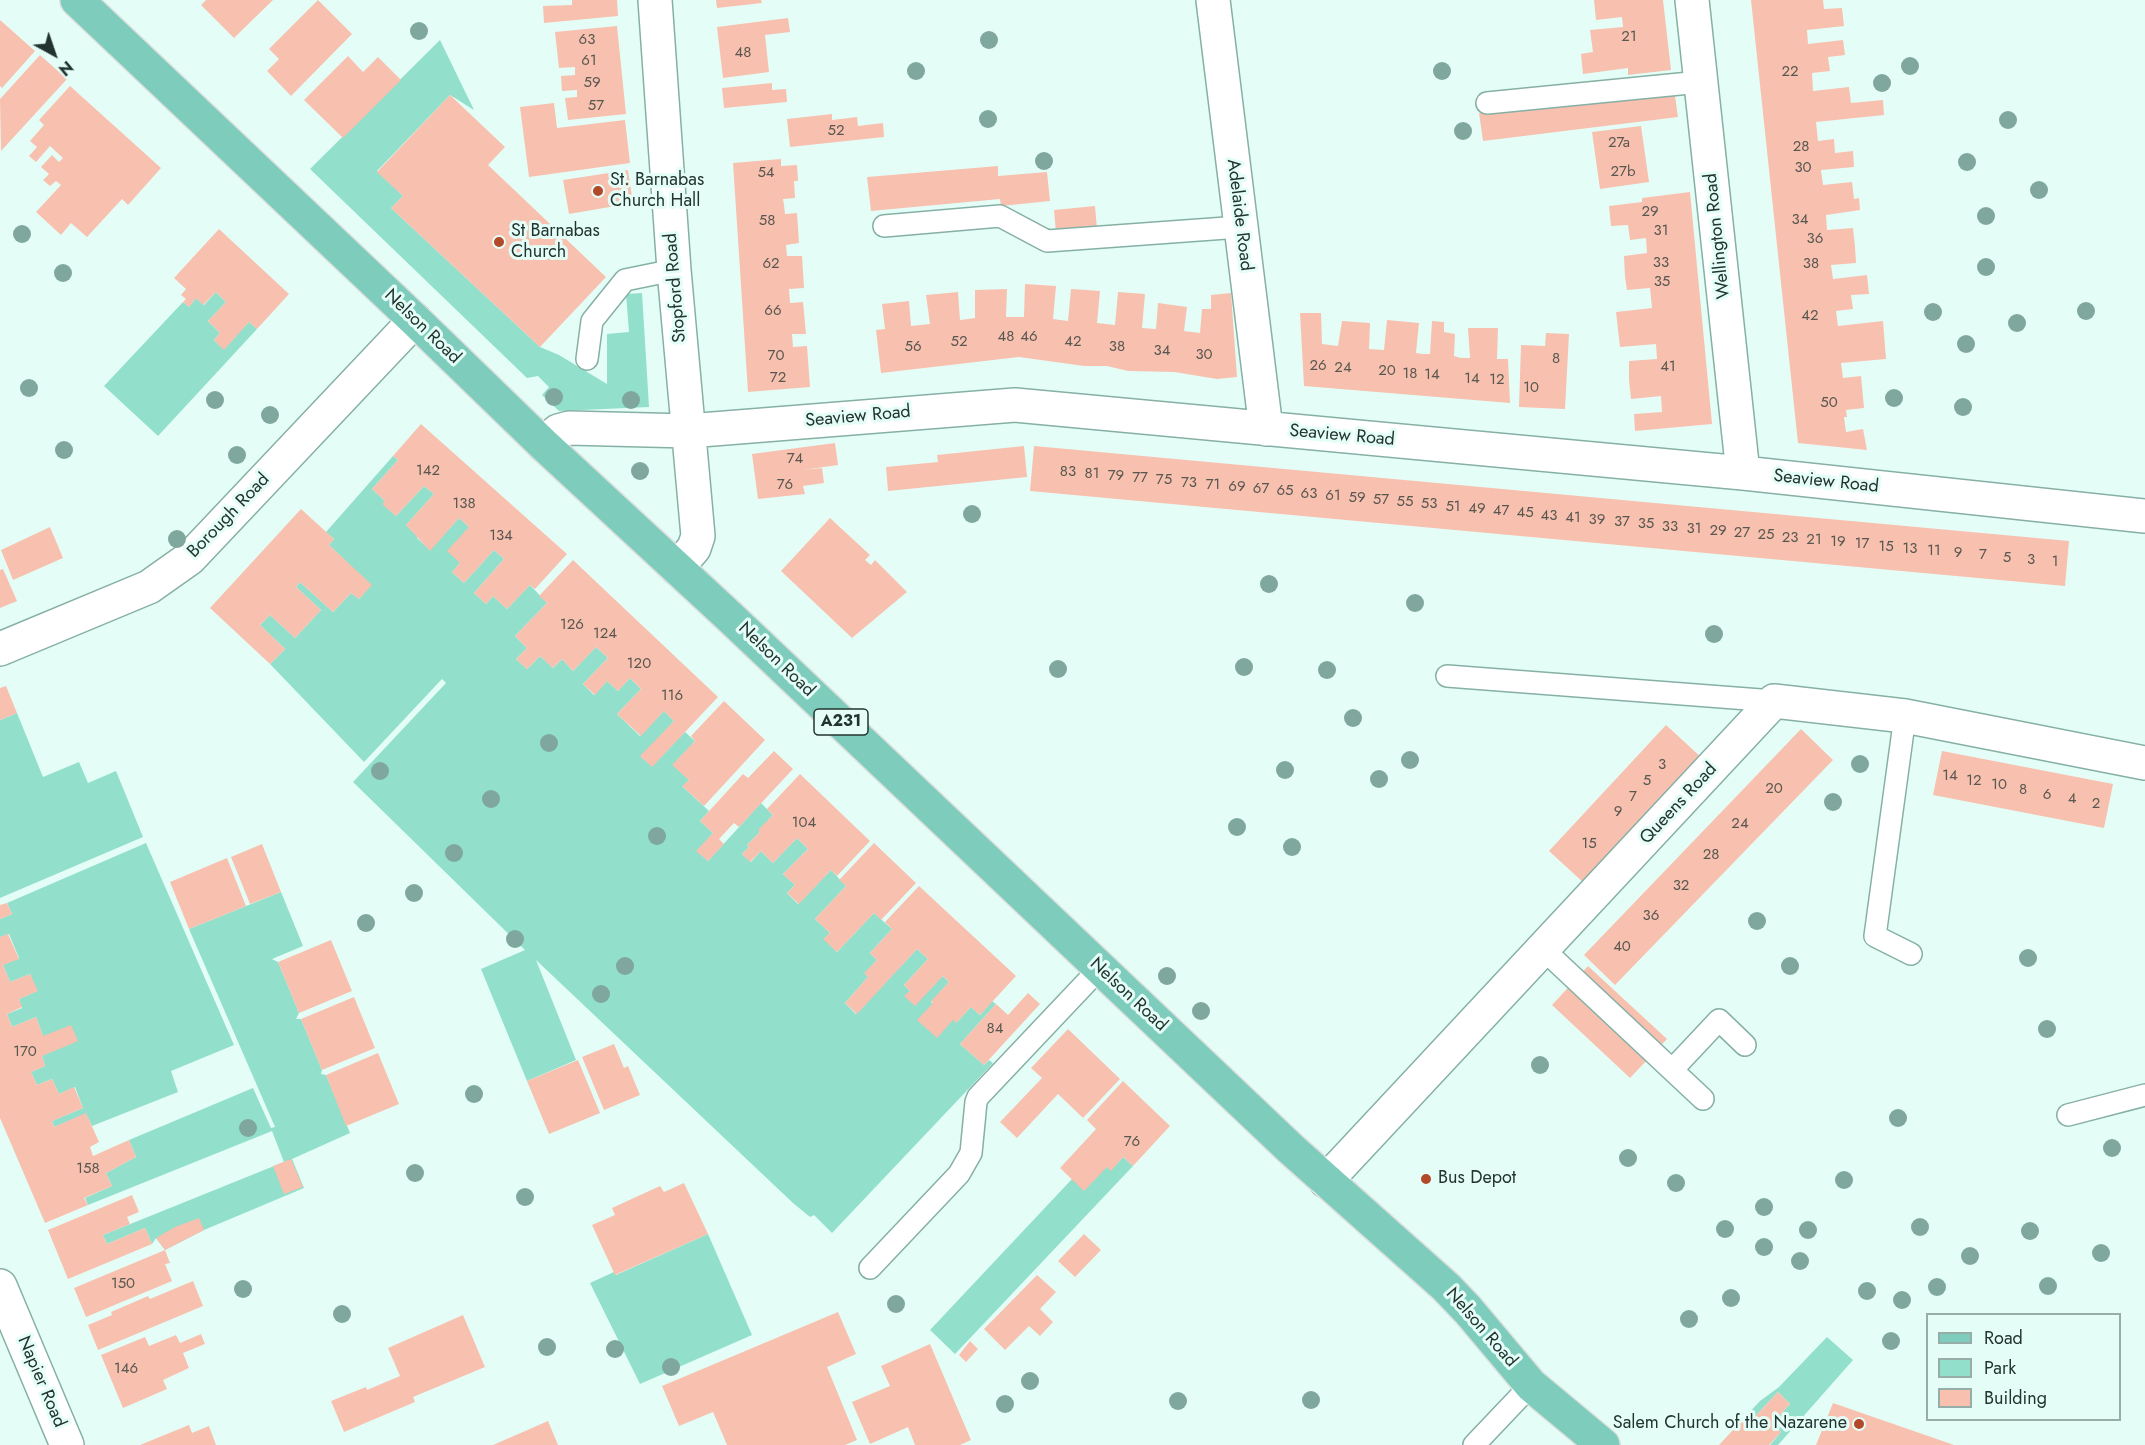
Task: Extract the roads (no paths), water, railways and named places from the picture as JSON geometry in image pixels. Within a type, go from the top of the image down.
[{"type":"main road","name":"Nelson Road","points":[[77,0],[415,320],[544,446],[677,568],[1326,1181],[1446,1287],[1532,1385],[1603,1445]]},
{"type":"street","name":"Stopford Road","points":[[655,0],[674,270],[698,536],[694,548],[677,568]]},
{"type":"street","name":"Adelaide Road","points":[[1213,0],[1266,429]]},
{"type":"street","name":"Wellington Road","points":[[1692,0],[1743,473]]},
{"type":"street","name":"Borough Road","points":[[0,649],[149,587],[190,558],[415,320]]},
{"type":"street","name":"Seaview Road","points":[[544,446],[558,431],[569,428],[688,431],[1010,405],[1743,473],[2145,516]]},
{"type":"street","points":[[1774,701],[1905,716],[2145,763]]},
{"type":"street","name":"Queens Road","points":[[1326,1181],[1774,701]]},
{"type":"street","name":"Napier Road","points":[[0,1286],[67,1445]]},
{"type":"lane","points":[[1487,103],[1701,81]]},
{"type":"lane","points":[[884,226],[999,216],[1047,241],[1240,227]]},
{"type":"lane","points":[[586,359],[592,321],[625,280],[674,270]]},
{"type":"lane","points":[[1447,676],[1774,701]]},
{"type":"lane","points":[[1905,716],[1875,936],[1911,954]]},
{"type":"lane","points":[[1544,949],[1702,1099]]},
{"type":"lane","points":[[870,1268],[968,1162],[978,1097],[1100,968]]},
{"type":"lane","points":[[1672,1070],[1719,1020],[1745,1045]]},
{"type":"lane","points":[[2068,1115],[2145,1095]]},
{"type":"lane","points":[[1474,1445],[1532,1385]]},
{"type":"place","name":"St. Barnabas Church Hall","points":[[598,191]]},
{"type":"place","name":"St Barnabas Church","points":[[499,242]]},
{"type":"place","name":"Bus Depot","points":[[1426,1179]]},
{"type":"place","name":"Salem Church of the Nazarene","points":[[1859,1424]]}]
